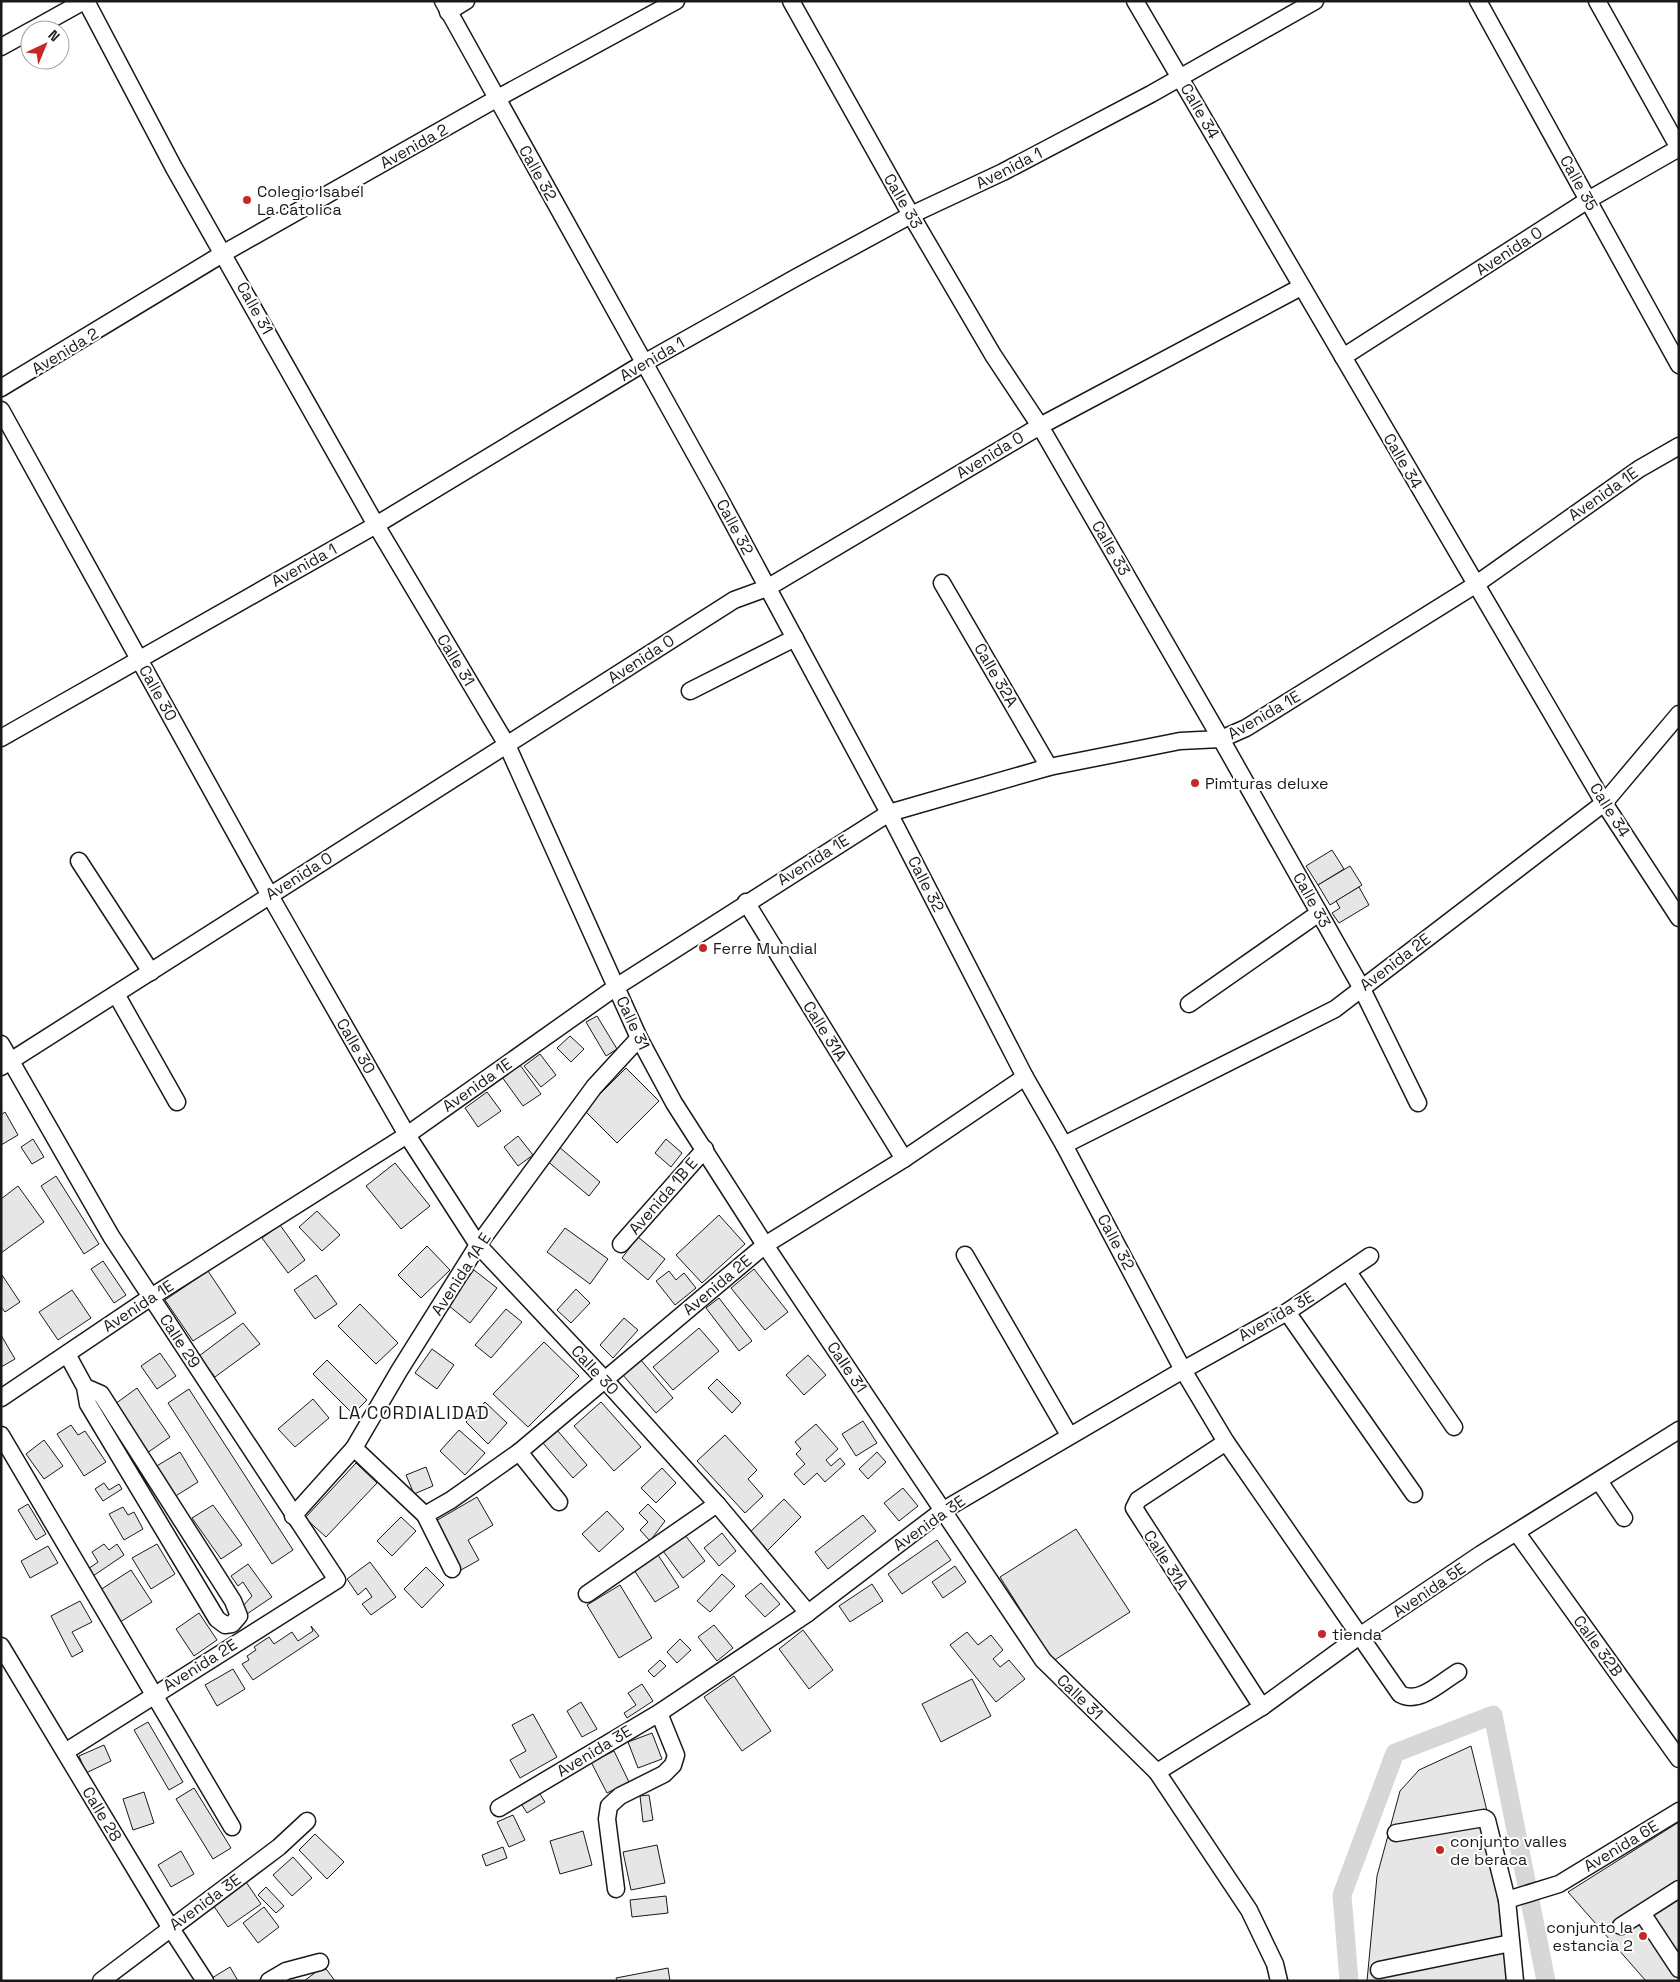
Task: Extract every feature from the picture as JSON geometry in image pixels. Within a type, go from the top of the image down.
[{"type":"street","points":[[51,20],[85,1]]},
{"type":"street","name":"Calle 31","points":[[85,1],[174,168],[224,253],[376,525],[507,745],[639,1038],[674,1102],[765,1244],[1042,1660],[1157,1772],[1249,1910],[1275,1964],[1279,1981]]},
{"type":"street","points":[[445,7],[466,1]]},
{"type":"street","name":"Avenida 2","points":[[1,388],[224,253],[496,99],[676,1]]},
{"type":"street","name":"Calle 33","points":[[791,1],[911,215],[993,355],[1040,426],[1221,739],[1361,987],[1418,1103]]},
{"type":"street","name":"Calle 34","points":[[1134,1],[1604,803],[1679,918]]},
{"type":"street","name":"Avenida 1","points":[[1,738],[376,525],[644,363],[911,215],[1003,172],[1180,78],[1315,1]]},
{"type":"street","name":"Calle 35","points":[[1478,1],[1679,365]]},
{"type":"street","points":[[1597,1],[1679,148]]},
{"type":"street","name":"Calle 32","points":[[445,7],[795,638],[889,813],[1025,1077],[1064,1145],[1182,1370],[1226,1442],[1358,1636],[1400,1694],[1408,1699],[1417,1697],[1458,1672]]},
{"type":"street","points":[[1,47],[20,37]]},
{"type":"street","name":"Avenida 0","points":[[1343,357],[1588,200],[1679,148]]},
{"type":"street","name":"Avenida 0","points":[[6,1063],[734,600],[767,588],[1040,426],[1301,287]]},
{"type":"street","name":"Calle 30","points":[[1,410],[269,894],[407,1135],[478,1245],[605,1380],[717,1504],[808,1613]]},
{"type":"street","name":"Avenida 1E","points":[[1,1398],[151,1297],[407,1135],[616,986],[889,813],[1049,767],[1180,741],[1221,739],[1246,728],[1475,585],[1639,469],[1679,446]]},
{"type":"street","name":"Calle 32A","points":[[942,583],[1049,767]]},
{"type":"street","points":[[690,691],[795,638]]},
{"type":"street","name":"Avenida 2E","points":[[1064,1145],[1335,1008],[1604,803],[1679,714]]},
{"type":"street","points":[[79,861],[151,972]]},
{"type":"street","name":"Calle 31A","points":[[746,902],[904,1159]]},
{"type":"street","points":[[1189,1004],[1319,913]]},
{"type":"street","points":[[116,994],[177,1102]]},
{"type":"street","name":"Avenida 1A E","points":[[293,1516],[354,1448],[399,1371],[478,1245],[594,1086],[639,1038]]},
{"type":"street","name":"Calle 29","points":[[1,1044],[6,1063],[111,1236],[293,1516],[337,1580]]},
{"type":"street","name":"Avenida 2E","points":[[425,1515],[451,1500],[519,1452],[765,1244],[904,1159],[1025,1077]]},
{"type":"street","name":"Avenida 1B E","points":[[621,1244],[705,1149]]},
{"type":"street","points":[[965,1255],[1069,1435]]},
{"type":"street","name":"Avenida 3E","points":[[499,1808],[659,1713],[808,1613],[942,1511],[1069,1435],[1287,1312],[1370,1256]]},
{"type":"street","points":[[1348,1272],[1454,1427]]},
{"type":"street","points":[[1287,1312],[1414,1494]]},
{"type":"street","points":[[67,1354],[85,1387],[88,1404],[217,1619],[225,1625],[232,1624],[239,1616],[233,1601],[100,1394],[85,1387]]},
{"type":"street","name":"Avenida 5E","points":[[1157,1772],[1262,1707],[1358,1636],[1452,1576],[1481,1554],[1679,1430]]},
{"type":"street","points":[[1,1435],[232,1827]]},
{"type":"street","name":"Calle 31A","points":[[1226,1442],[1138,1500],[1134,1508],[1262,1707]]},
{"type":"street","points":[[354,1448],[425,1515],[452,1569]]},
{"type":"street","points":[[519,1452],[559,1502]]},
{"type":"street","points":[[1599,1481],[1624,1518]]},
{"type":"street","points":[[588,1594],[717,1504]]},
{"type":"street","name":"Calle 32B","points":[[1517,1532],[1679,1760]]},
{"type":"street","name":"Avenida 2E","points":[[65,1752],[337,1580]]},
{"type":"street","name":"Calle 28","points":[[1,1646],[170,1928],[204,1981]]},
{"type":"street","points":[[616,1889],[607,1819],[609,1806],[620,1796],[664,1774],[673,1765],[676,1755],[659,1713]]},
{"type":"street","name":"Avenida 6E","points":[[1508,1900],[1559,1884],[1679,1811]]},
{"type":"street","points":[[1396,1834],[1484,1818],[1487,1820],[1508,1900],[1515,1981]]},
{"type":"street","name":"Avenida 3E","points":[[101,1981],[279,1847],[307,1821]]},
{"type":"street","points":[[1621,1926],[1679,1888]]},
{"type":"street","points":[[1642,1913],[1679,1969]]},
{"type":"street","points":[[1379,1970],[1511,1942]]},
{"type":"street","points":[[269,1981],[286,1971],[320,1962]]},
{"type":"building","points":[[1332,850],[1344,869],[1318,885],[1306,866]]},
{"type":"building","points":[[1350,866],[1362,885],[1330,905],[1318,885]]},
{"type":"building","points":[[1359,887],[1369,905],[1339,923],[1332,913],[1340,908],[1336,901]]},
{"type":"building","points":[[597,1016],[617,1049],[606,1056],[586,1022]]},
{"type":"building","points":[[570,1036],[584,1049],[571,1062],[557,1048]]},
{"type":"building","points":[[540,1054],[556,1075],[541,1087],[524,1066]]},
{"type":"building","points":[[520,1065],[541,1094],[523,1106],[502,1077]]},
{"type":"building","points":[[626,1068],[659,1101],[617,1143],[584,1110]]},
{"type":"building","points":[[487,1092],[501,1111],[478,1127],[465,1108]]},
{"type":"building","points":[[5,1112],[18,1135],[1,1145],[1,1115]]},
{"type":"building","points":[[518,1136],[533,1155],[518,1166],[504,1147]]},
{"type":"building","points":[[33,1139],[44,1157],[32,1164],[21,1147]]},
{"type":"building","points":[[666,1139],[682,1153],[671,1167],[655,1153]]},
{"type":"building","points":[[558,1146],[600,1182],[589,1196],[546,1160]]},
{"type":"building","points":[[395,1163],[430,1206],[401,1229],[366,1186]]},
{"type":"building","points":[[56,1176],[99,1244],[84,1254],[41,1186]]},
{"type":"building","points":[[18,1186],[44,1222],[1,1253],[1,1199]]},
{"type":"building","points":[[317,1211],[340,1235],[322,1251],[299,1227]]},
{"type":"building","points":[[719,1215],[745,1244],[702,1283],[676,1255]]},
{"type":"building","points":[[280,1225],[305,1260],[288,1273],[262,1238]]},
{"type":"building","points":[[565,1228],[608,1259],[590,1284],[547,1252]]},
{"type":"building","points":[[638,1237],[665,1259],[648,1280],[622,1258]]},
{"type":"building","points":[[427,1246],[450,1270],[421,1298],[398,1275]]},
{"type":"building","points":[[103,1261],[126,1295],[114,1303],[91,1269]]},
{"type":"building","points":[[754,1269],[788,1312],[765,1330],[731,1288]]},
{"type":"building","points":[[474,1270],[497,1288],[470,1323],[448,1305]]},
{"type":"building","points":[[208,1271],[236,1313],[193,1341],[165,1300]]},
{"type":"building","points":[[669,1271],[676,1280],[684,1273],[696,1288],[675,1305],[656,1281]]},
{"type":"building","points":[[2,1275],[20,1302],[5,1312],[1,1307]]},
{"type":"building","points":[[316,1275],[337,1304],[315,1319],[294,1290]]},
{"type":"building","points":[[576,1289],[590,1303],[571,1323],[557,1310]]},
{"type":"building","points":[[72,1290],[91,1318],[58,1340],[39,1312]]},
{"type":"building","points":[[719,1298],[752,1341],[739,1351],[706,1308]]},
{"type":"building","points":[[360,1304],[398,1343],[376,1364],[338,1326]]},
{"type":"building","points":[[506,1309],[522,1322],[491,1358],[475,1345]]},
{"type":"building","points":[[624,1318],[638,1330],[613,1358],[600,1345]]},
{"type":"building","points":[[243,1323],[260,1344],[215,1377],[199,1356]]},
{"type":"building","points":[[699,1328],[719,1351],[673,1390],[653,1367]]},
{"type":"building","points":[[1,1335],[15,1359],[1,1367]]},
{"type":"building","points":[[544,1342],[579,1376],[528,1427],[493,1394]]},
{"type":"building","points":[[432,1349],[454,1365],[437,1389],[415,1373]]},
{"type":"building","points":[[160,1353],[176,1376],[157,1389],[141,1366]]},
{"type":"building","points":[[808,1355],[826,1375],[804,1395],[786,1375]]},
{"type":"building","points":[[640,1359],[673,1398],[656,1413],[622,1374]]},
{"type":"building","points":[[327,1360],[367,1400],[353,1414],[313,1374]]},
{"type":"building","points":[[717,1379],[741,1403],[732,1413],[708,1388]]},
{"type":"building","points":[[137,1388],[170,1437],[147,1453],[115,1404]]},
{"type":"building","points":[[189,1389],[293,1550],[272,1564],[168,1403]]},
{"type":"building","points":[[313,1399],[329,1418],[295,1447],[278,1429]]},
{"type":"building","points":[[485,1402],[507,1423],[488,1444],[466,1422]]},
{"type":"building","points":[[601,1402],[641,1447],[614,1471],[574,1426]]},
{"type":"building","points":[[863,1421],[877,1443],[856,1456],[842,1434]]},
{"type":"building","points":[[816,1424],[838,1449],[826,1460],[831,1466],[840,1458],[845,1464],[825,1482],[817,1473],[804,1485],[794,1474],[805,1464],[796,1454],[801,1449],[795,1442]]},
{"type":"building","points":[[71,1425],[78,1435],[85,1431],[106,1462],[84,1476],[57,1434]]},
{"type":"building","points":[[459,1430],[485,1453],[465,1475],[440,1451]]},
{"type":"building","points":[[557,1430],[587,1465],[573,1478],[543,1443]]},
{"type":"building","points":[[725,1435],[757,1470],[748,1479],[763,1496],[745,1513],[697,1461]]},
{"type":"building","points":[[44,1440],[63,1466],[44,1479],[26,1454]]},
{"type":"building","points":[[180,1452],[198,1482],[174,1497],[155,1467]]},
{"type":"building","points":[[877,1452],[886,1462],[868,1479],[859,1469]]},
{"type":"building","points":[[356,1463],[377,1483],[326,1537],[305,1518]]},
{"type":"building","points":[[426,1467],[433,1486],[414,1494],[406,1475]]},
{"type":"building","points":[[662,1468],[676,1483],[656,1503],[641,1488]]},
{"type":"building","points":[[104,1483],[109,1490],[119,1484],[122,1489],[103,1501],[95,1489]]},
{"type":"building","points":[[903,1488],[918,1506],[899,1521],[884,1503]]},
{"type":"building","points":[[477,1497],[493,1525],[468,1540],[479,1560],[461,1570],[434,1522]]},
{"type":"building","points":[[784,1499],[801,1517],[765,1553],[747,1535]]},
{"type":"building","points":[[28,1504],[46,1534],[36,1540],[18,1510]]},
{"type":"building","points":[[648,1504],[665,1521],[650,1541],[640,1530],[648,1522],[639,1513]]},
{"type":"building","points":[[213,1505],[242,1545],[221,1559],[192,1518]]},
{"type":"building","points":[[123,1507],[128,1515],[134,1512],[143,1529],[124,1540],[109,1514]]},
{"type":"building","points":[[607,1511],[624,1529],[599,1552],[582,1534]]},
{"type":"building","points":[[863,1515],[876,1531],[828,1569],[815,1552]]},
{"type":"building","points":[[401,1517],[416,1531],[392,1556],[377,1541]]},
{"type":"building","points":[[1076,1529],[1130,1612],[1053,1661],[1000,1577]]},
{"type":"building","points":[[722,1533],[736,1551],[719,1566],[704,1548]]},
{"type":"building","points":[[685,1535],[705,1561],[683,1578],[663,1551]]},
{"type":"building","points":[[937,1540],[951,1560],[902,1594],[888,1574]]},
{"type":"building","points":[[104,1544],[109,1550],[117,1544],[124,1555],[93,1576],[88,1569],[98,1562],[92,1552]]},
{"type":"building","points":[[157,1544],[175,1574],[151,1589],[132,1558]]},
{"type":"building","points":[[48,1546],[58,1563],[30,1578],[21,1561]]},
{"type":"building","points":[[658,1555],[679,1587],[655,1602],[634,1570]]},
{"type":"building","points":[[370,1562],[396,1597],[371,1615],[362,1604],[372,1597],[366,1588],[358,1595],[347,1579]]},
{"type":"building","points":[[248,1564],[272,1597],[247,1614],[242,1607],[252,1596],[243,1582],[238,1586],[231,1576]]},
{"type":"building","points":[[955,1566],[966,1582],[943,1598],[932,1582]]},
{"type":"building","points":[[426,1567],[444,1585],[422,1608],[404,1589]]},
{"type":"building","points":[[131,1570],[152,1602],[117,1624],[97,1592]]},
{"type":"building","points":[[722,1574],[735,1586],[710,1612],[697,1601]]},
{"type":"building","points":[[761,1583],[780,1604],[765,1617],[745,1596]]},
{"type":"building","points":[[872,1584],[883,1601],[850,1622],[839,1606]]},
{"type":"building","points":[[620,1585],[652,1638],[619,1658],[587,1605]]},
{"type":"building","points":[[80,1601],[92,1622],[72,1632],[83,1651],[72,1657],[51,1616]]},
{"type":"building","points":[[199,1613],[217,1640],[194,1656],[176,1629]]},
{"type":"building","points":[[714,1625],[733,1648],[717,1661],[698,1637]]},
{"type":"building","points":[[311,1626],[319,1636],[253,1680],[242,1664],[249,1660],[247,1656],[256,1650],[254,1647],[269,1637],[274,1644],[292,1632],[298,1641],[313,1631]]},
{"type":"building","points":[[803,1630],[833,1670],[809,1689],[779,1649]]},
{"type":"building","points":[[967,1632],[978,1645],[991,1635],[1003,1650],[993,1659],[1000,1667],[1009,1660],[1025,1679],[996,1702],[950,1645]]},
{"type":"building","points":[[680,1639],[691,1650],[677,1663],[667,1652]]},
{"type":"building","points":[[660,1660],[666,1666],[654,1677],[648,1671]]},
{"type":"building","points":[[233,1669],[245,1689],[217,1706],[205,1685]]},
{"type":"building","points":[[734,1676],[771,1731],[742,1751],[704,1697]]},
{"type":"building","points":[[972,1679],[991,1716],[941,1742],[922,1704]]},
{"type":"building","points":[[642,1684],[653,1701],[627,1718],[624,1713],[636,1705],[628,1693]]},
{"type":"building","points":[[581,1702],[597,1729],[582,1737],[567,1711]]},
{"type":"building","points":[[533,1714],[557,1757],[520,1778],[510,1760],[526,1751],[512,1725]]},
{"type":"building","points":[[148,1722],[183,1782],[169,1790],[134,1730]]},
{"type":"building","points":[[652,1733],[662,1759],[638,1768],[628,1742]]},
{"type":"building","points":[[104,1745],[111,1761],[86,1773],[79,1756]]},
{"type":"building","name":"conjunto valles de beraca","points":[[1471,1746],[1490,1823],[1515,1981],[1367,1981],[1377,1876],[1400,1791],[1419,1770]]},
{"type":"building","points":[[614,1751],[629,1782],[607,1793],[591,1762]]},
{"type":"building","points":[[194,1788],[231,1848],[213,1859],[176,1799]]},
{"type":"building","points":[[538,1791],[545,1802],[527,1813],[520,1802]]},
{"type":"building","points":[[144,1792],[154,1823],[133,1830],[123,1799]]},
{"type":"building","points":[[649,1795],[653,1820],[643,1822],[640,1796]]},
{"type":"building","points":[[513,1815],[525,1840],[509,1847],[497,1822]]},
{"type":"building","name":"conjunto la estancia 2","points":[[1679,1822],[1679,1981],[1646,1981],[1568,1892]]},
{"type":"building","points":[[583,1831],[592,1865],[560,1874],[550,1841]]},
{"type":"building","points":[[315,1834],[344,1862],[327,1879],[299,1850]]},
{"type":"building","points":[[657,1845],[665,1883],[631,1890],[623,1852]]},
{"type":"building","points":[[503,1847],[507,1858],[486,1866],[482,1855]]},
{"type":"building","points":[[181,1851],[194,1874],[171,1887],[158,1865]]},
{"type":"building","points":[[293,1857],[312,1878],[292,1896],[273,1875]]},
{"type":"building","points":[[244,1879],[261,1904],[228,1927],[211,1902]]},
{"type":"building","points":[[266,1887],[284,1906],[276,1913],[258,1895]]},
{"type":"building","points":[[666,1896],[668,1913],[632,1917],[630,1900]]},
{"type":"building","points":[[264,1907],[279,1927],[258,1943],[243,1923]]},
{"type":"building","points":[[324,1966],[335,1981],[304,1981]]},
{"type":"building","points":[[230,1967],[238,1981],[213,1981],[212,1978]]},
{"type":"building","points":[[668,1968],[670,1981],[617,1981],[616,1978]]},
{"type":"waterway","points":[[1349,1981],[1342,1895],[1395,1753],[1493,1715],[1546,1981]]},
{"type":"place","name":"Colegio Isabel La Catolica","points":[[247,200]]},
{"type":"place","name":"Pimturas deluxe","points":[[1195,783]]},
{"type":"place","name":"Ferre Mundial","points":[[703,948]]},
{"type":"place","name":"tienda","points":[[1322,1634]]},
{"type":"place","name":"conjunto valles de beraca","points":[[1440,1850]]},
{"type":"place","name":"conjunto la estancia 2","points":[[1643,1936]]},
{"type":"district","name":"LA CORDIALIDAD","points":[[414,1412]]}]
